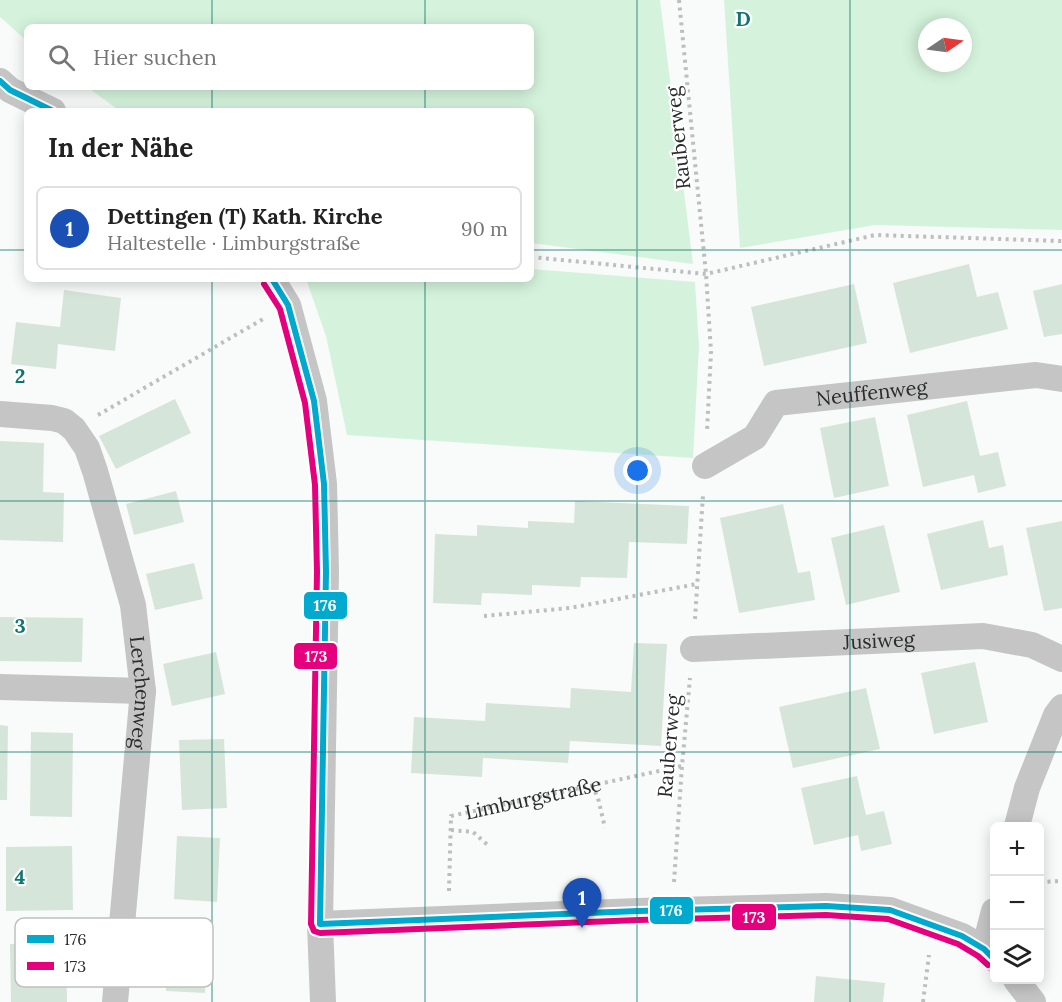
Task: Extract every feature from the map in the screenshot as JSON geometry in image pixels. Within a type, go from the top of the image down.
[{"type":"street","points":[[0,81],[10,90],[47,108]]},
{"type":"street","points":[[274,282],[288,305],[314,402],[324,484],[326,572],[320,924],[323,1002]]},
{"type":"street","name":"Neuffenweg","points":[[705,466],[755,437],[777,403],[1036,375],[1062,379]]},
{"type":"street","points":[[0,414],[52,418],[64,421],[75,429]]},
{"type":"street","name":"Lerchenweg","points":[[75,429],[87,448],[95,471],[133,605],[143,691],[123,918]]},
{"type":"street","name":"Jusiweg","points":[[693,649],[983,636],[1032,645],[1062,659]]},
{"type":"street","points":[[0,687],[143,691]]},
{"type":"street","points":[[1018,822],[1027,788],[1056,715],[1062,707]]},
{"type":"street","points":[[320,924],[826,906],[890,910],[962,936],[989,954],[992,930]]},
{"type":"street","points":[[1019,984],[1033,1002]]},
{"type":"street","name":"Lerchenweg","points":[[115,1002],[116,987]]},
{"type":"path","name":"Rauberweg","points":[[670,910],[693,649],[711,351],[706,274],[679,0]]},
{"type":"path","points":[[534,257],[706,274],[875,235],[1062,241]]},
{"type":"path","points":[[75,429],[288,305]]},
{"type":"path","points":[[484,616],[570,608],[697,584]]},
{"type":"path","name":"Limburgstraße","points":[[448,919],[451,816],[682,766]]},
{"type":"path","points":[[592,785],[598,798],[605,828]]},
{"type":"path","points":[[451,830],[473,832],[490,847]]},
{"type":"path","points":[[1044,882],[1062,881]]},
{"type":"path","points":[[923,1002],[932,924]]},
{"type":"green space","points":[[0,0],[660,0],[693,264],[534,243],[534,108],[116,108],[91,90],[534,90],[534,24],[24,24],[24,38],[0,17]]},
{"type":"green space","points":[[724,0],[1062,0],[1062,230],[875,225],[740,248]]},
{"type":"green space","points":[[534,269],[695,282],[699,346],[693,458],[347,435],[326,336],[307,282],[534,282]]},
{"type":"building","points":[[969,264],[977,297],[998,292],[1008,329],[910,353],[893,283]]},
{"type":"building","points":[[854,284],[867,343],[764,366],[751,307]]},
{"type":"building","points":[[1062,284],[1062,334],[1044,337],[1033,291]]},
{"type":"building","points":[[64,290],[121,298],[115,351],[58,344],[56,369],[11,364],[16,322],[60,327]]},
{"type":"building","points":[[175,399],[191,433],[116,469],[99,436]]},
{"type":"building","points":[[967,401],[980,456],[998,452],[1006,486],[978,493],[974,475],[923,487],[907,415]]},
{"type":"building","points":[[875,417],[889,486],[834,498],[820,428]]},
{"type":"building","points":[[0,441],[44,443],[43,492],[64,493],[63,542],[0,540]]},
{"type":"building","points":[[176,491],[184,522],[134,535],[126,504]]},
{"type":"building","points":[[575,501],[689,506],[687,544],[629,542],[627,578],[581,577],[580,587],[532,585],[532,595],[482,593],[481,605],[433,603],[435,534],[477,536],[477,525],[528,528],[528,521],[574,523]]},
{"type":"building","points":[[783,504],[798,573],[810,571],[815,600],[739,613],[720,518]]},
{"type":"building","points":[[983,520],[989,548],[1003,545],[1008,575],[941,590],[927,534]]},
{"type":"building","points":[[1062,521],[1062,608],[1044,611],[1026,528]]},
{"type":"building","points":[[884,525],[900,592],[846,605],[831,538]]},
{"type":"building","points":[[194,563],[203,599],[155,610],[146,574]]},
{"type":"building","points":[[0,617],[83,618],[82,662],[0,661]]},
{"type":"building","points":[[634,643],[667,644],[661,746],[570,741],[568,763],[483,758],[482,777],[411,773],[414,717],[485,721],[486,703],[570,708],[571,688],[631,692]]},
{"type":"building","points":[[216,652],[225,694],[172,706],[163,664]]},
{"type":"building","points":[[975,662],[988,722],[934,734],[921,673]]},
{"type":"building","points":[[866,688],[880,749],[793,768],[779,707]]},
{"type":"building","points":[[0,725],[8,726],[7,800],[0,800]]},
{"type":"building","points":[[31,732],[73,733],[72,817],[30,816]]},
{"type":"building","points":[[224,739],[227,808],[182,810],[179,740]]},
{"type":"building","points":[[857,776],[866,815],[884,811],[892,844],[861,851],[858,835],[814,845],[801,788]]},
{"type":"building","points":[[177,836],[220,838],[217,902],[174,899]]},
{"type":"building","points":[[72,846],[73,910],[6,911],[6,847]]},
{"type":"building","points":[[10,944],[15,944],[15,987],[67,987],[67,1002],[11,1002]]},
{"type":"building","points":[[816,976],[885,983],[883,1002],[814,1002]]},
{"type":"building","points":[[166,987],[205,987],[205,993],[166,991]]},
{"type":"transit line","name":"176","points":[[0,81],[10,90],[47,108]]},
{"type":"transit line","name":"176","points":[[274,282],[288,305],[314,401],[324,484],[326,572],[320,924],[826,906],[890,910],[962,936],[990,955]]},
{"type":"transit line","name":"173","points":[[264,284],[280,309],[305,403],[315,485],[317,572],[311,924],[314,931],[320,933],[826,915],[888,919],[958,944],[988,965]]},
{"type":"place","name":"Dettingen (T) Kath. Kirche","points":[[582,928]]}]
